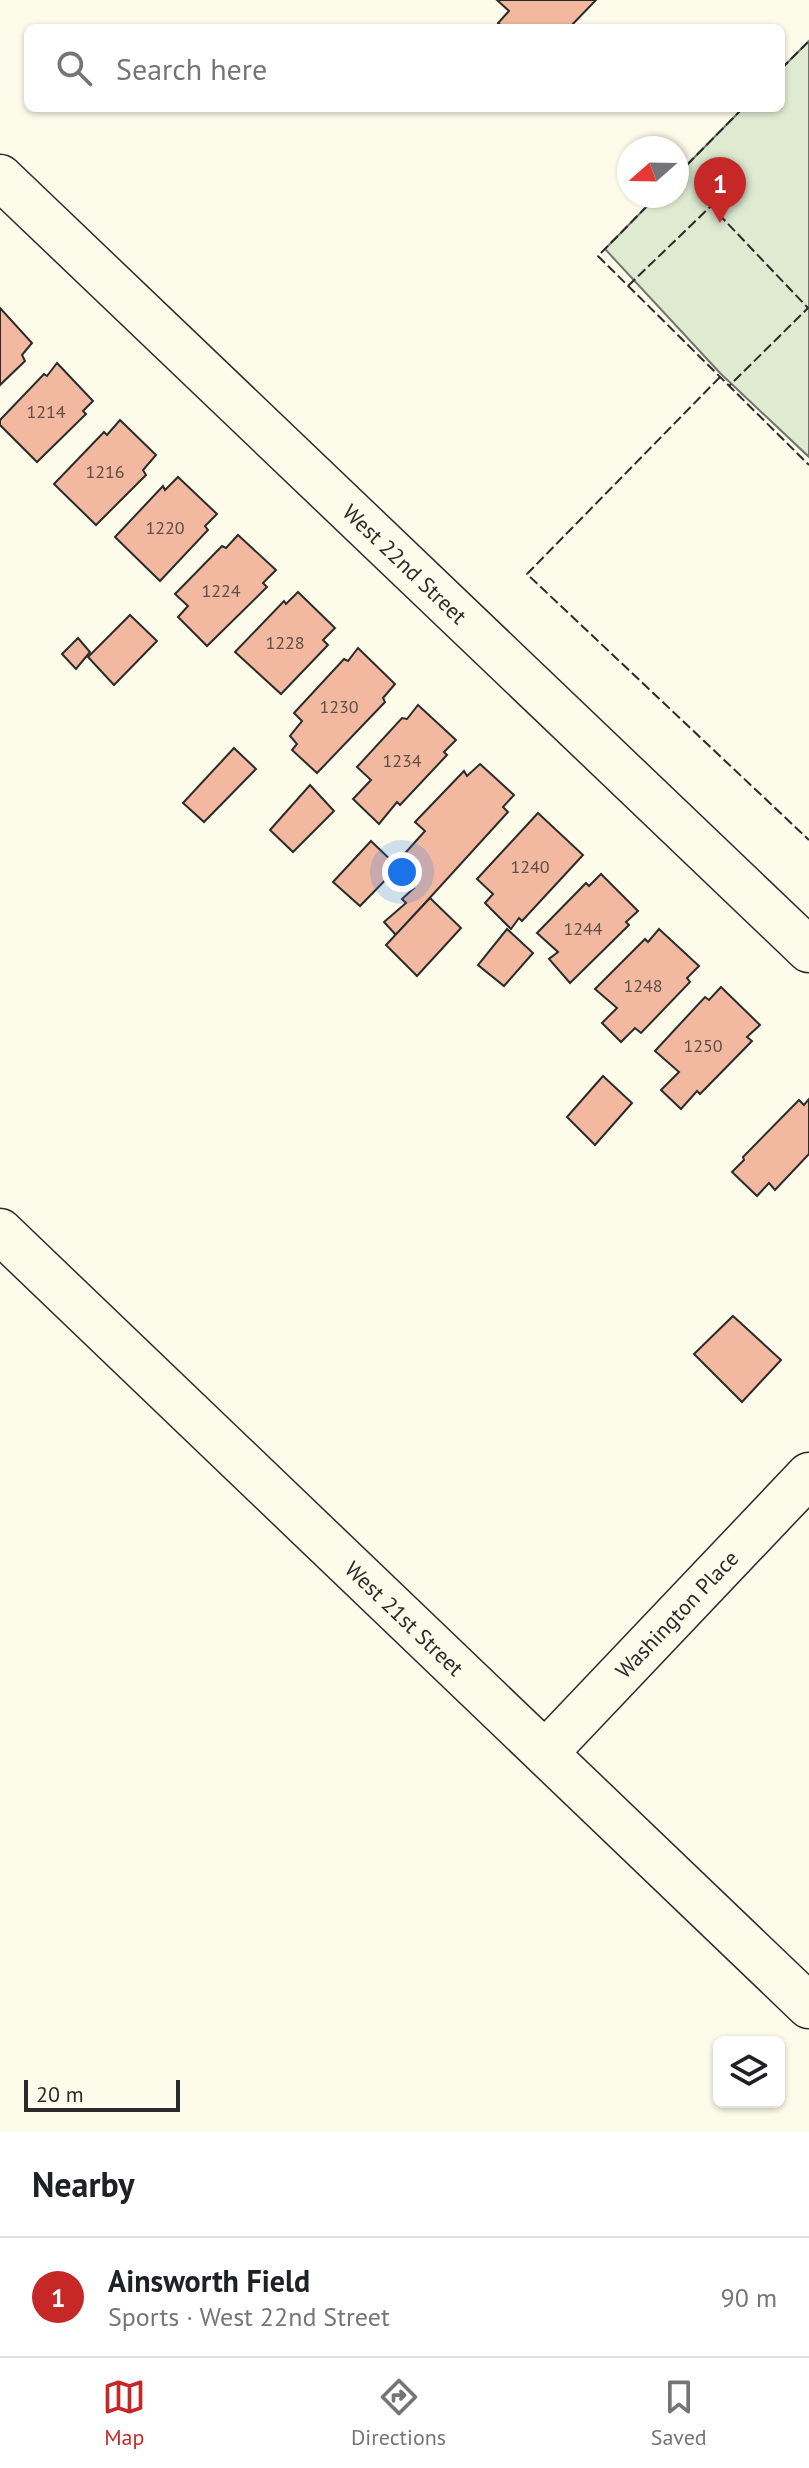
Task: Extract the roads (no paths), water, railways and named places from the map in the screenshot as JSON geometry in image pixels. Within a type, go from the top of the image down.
[{"type":"street","name":"West 22nd Street","points":[[0,177],[809,950]]},
{"type":"street","name":"West 21st Street","points":[[0,1231],[809,2006]]},
{"type":"street","name":"Washington Place","points":[[546,1752],[809,1475]]},
{"type":"place","name":"Ainsworth Field","points":[[720,223]]}]
